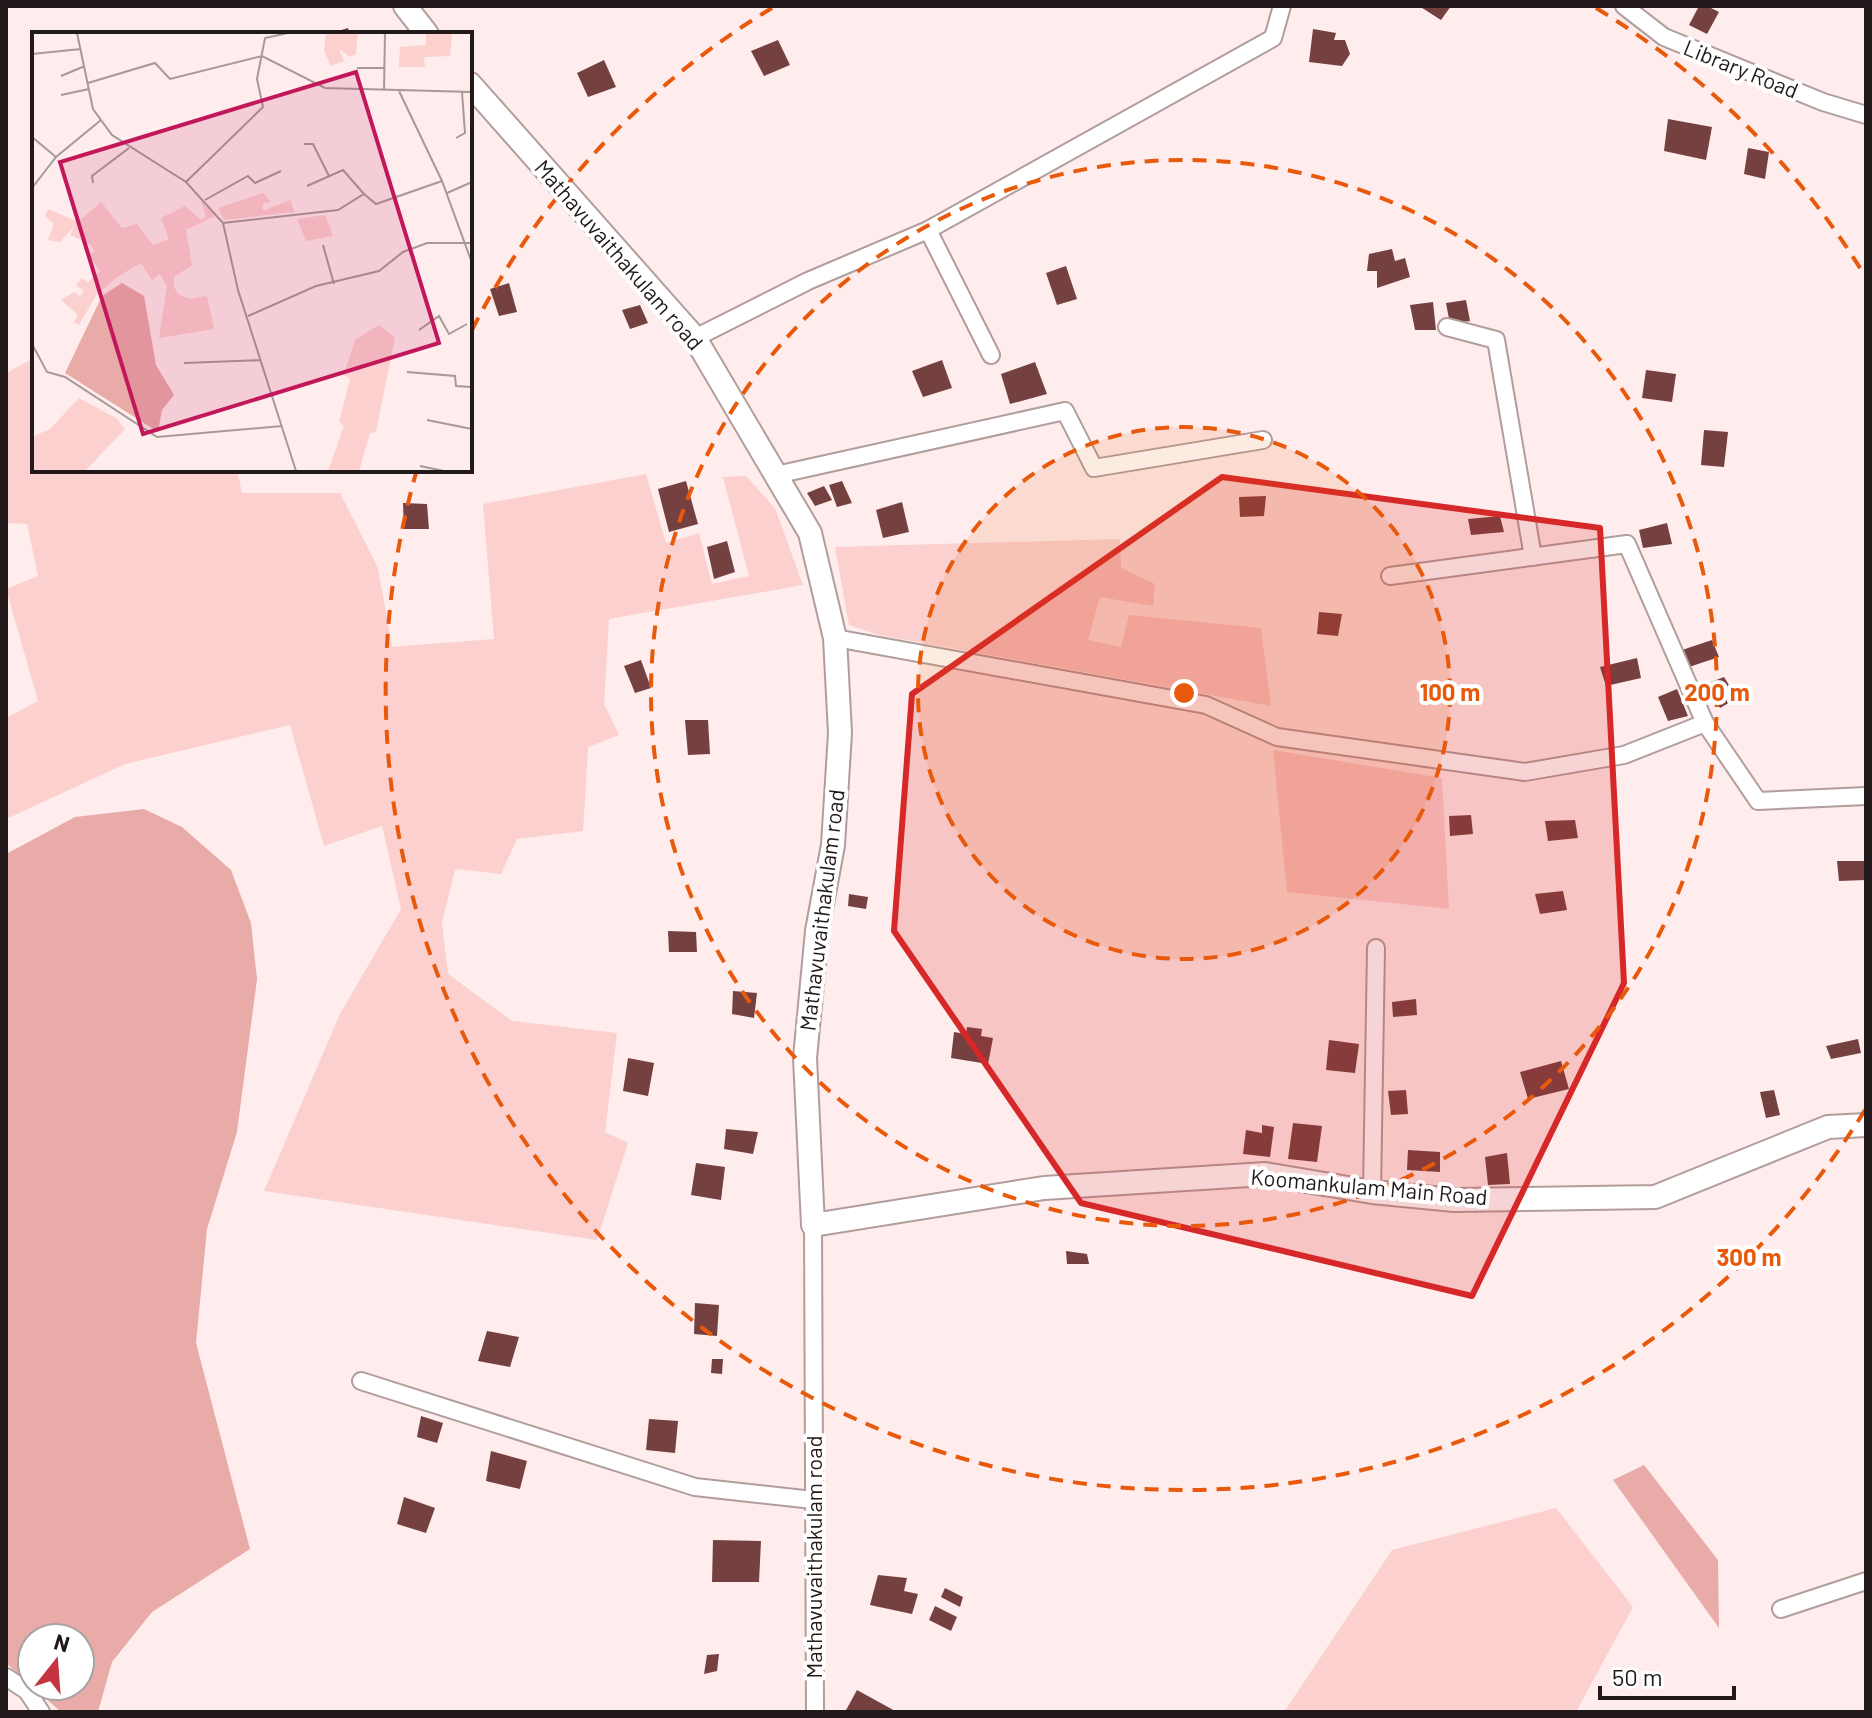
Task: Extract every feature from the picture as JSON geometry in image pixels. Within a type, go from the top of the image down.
[{"type":"street","points":[[405,6],[425,32]]},
{"type":"street","points":[[695,338],[808,281],[928,230],[1273,38],[1282,6]]},
{"type":"street","name":"Library Road","points":[[1624,6],[1664,37],[1823,102],[1866,115]]},
{"type":"street","name":"Mathavuvaithakulam road","points":[[472,86],[695,338],[810,533],[835,638],[840,733],[833,845],[817,931],[805,1058],[813,1225],[815,1712]]},
{"type":"street","points":[[928,230],[991,355]]},
{"type":"street","points":[[1447,327],[1496,340],[1533,557]]},
{"type":"street","points":[[776,475],[1065,411],[1094,468],[1263,440]]},
{"type":"street","points":[[1390,576],[1627,544],[1705,723],[1758,801],[1866,796]]},
{"type":"street","points":[[835,638],[1206,705],[1277,737],[1525,772],[1624,755],[1705,723]]},
{"type":"street","points":[[1372,1192],[1376,948]]},
{"type":"street","name":"Koomankulam Main Road","points":[[813,1225],[1044,1188],[1265,1174],[1372,1192],[1454,1200],[1655,1197],[1828,1127],[1866,1125]]},
{"type":"street","points":[[361,1381],[695,1487],[813,1500]]},
{"type":"street","points":[[1781,1609],[1866,1581]]},
{"type":"street","points":[[6,1677],[27,1691],[41,1712]]},
{"type":"highlighted area","points":[[1222,477],[1600,528],[1624,983],[1472,1296],[1081,1203],[894,931],[912,694]]},
{"type":"shaded area","points":[[32,359],[32,472],[237,472],[242,493],[340,493],[378,568],[392,647],[494,639],[483,504],[646,474],[666,543],[699,533],[712,584],[749,576],[723,477],[746,476],[775,508],[803,585],[609,619],[604,704],[619,735],[588,747],[583,831],[517,839],[501,874],[455,869],[442,923],[448,974],[512,1021],[617,1033],[605,1132],[628,1143],[597,1240],[264,1191],[340,1014],[401,909],[382,826],[324,846],[290,725],[125,764],[6,819],[6,718],[38,701],[6,589],[38,576],[27,524],[6,523],[6,373]]},
{"type":"shaded area","points":[[1120,539],[1121,568],[1155,584],[1153,606],[1100,597],[1088,640],[1121,647],[1129,615],[1261,628],[1271,706],[879,635],[849,625],[835,547]]},
{"type":"shaded area","points":[[1273,750],[1442,778],[1449,909],[1287,892]]},
{"type":"shaded area","points":[[144,809],[182,827],[231,870],[251,923],[257,979],[237,1132],[207,1229],[196,1343],[250,1549],[152,1612],[112,1662],[98,1712],[61,1712],[50,1702],[96,1702],[96,1622],[16,1622],[16,1672],[6,1663],[6,854],[75,817]]},
{"type":"shaded area","points":[[1644,1465],[1718,1560],[1719,1628],[1613,1480]]},
{"type":"shaded area","points":[[1556,1508],[1633,1607],[1576,1712],[1284,1712],[1392,1550]]},
{"type":"building","points":[[1419,6],[1451,6],[1441,20]]},
{"type":"building","points":[[1699,6],[1719,12],[1707,34],[1689,25]]},
{"type":"building","points":[[1313,29],[1336,33],[1334,40],[1345,40],[1350,54],[1342,66],[1309,62]]},
{"type":"building","points":[[778,40],[790,65],[764,76],[751,51]]},
{"type":"building","points":[[604,60],[616,87],[588,97],[577,73]]},
{"type":"building","points":[[1668,119],[1712,127],[1706,160],[1664,151]]},
{"type":"building","points":[[1748,148],[1769,152],[1765,179],[1744,174]]},
{"type":"building","points":[[1392,249],[1395,261],[1405,258],[1410,277],[1377,288],[1377,271],[1367,271],[1369,254]]},
{"type":"building","points":[[1066,266],[1077,299],[1057,305],[1046,273]]},
{"type":"building","points":[[509,283],[517,312],[499,316],[490,289]]},
{"type":"building","points":[[1466,300],[1470,321],[1450,324],[1446,303]]},
{"type":"building","points":[[1433,302],[1436,330],[1415,330],[1410,305]]},
{"type":"building","points":[[640,305],[648,323],[630,329],[622,310]]},
{"type":"building","points":[[942,360],[952,388],[923,397],[912,371]]},
{"type":"building","points":[[1035,362],[1047,394],[1010,404],[1001,374]]},
{"type":"building","points":[[1646,370],[1676,374],[1672,402],[1642,398]]},
{"type":"building","points":[[1704,430],[1728,432],[1724,467],[1701,465]]},
{"type":"building","points":[[686,481],[698,524],[669,532],[658,489]]},
{"type":"building","points":[[842,481],[852,503],[837,507],[829,485]]},
{"type":"building","points":[[824,486],[832,500],[815,506],[807,493]]},
{"type":"building","points":[[1266,496],[1264,516],[1240,517],[1239,497]]},
{"type":"building","points":[[902,502],[909,532],[883,538],[876,510]]},
{"type":"building","points":[[403,503],[427,504],[429,529],[404,529]]},
{"type":"building","points":[[1500,516],[1504,532],[1471,535],[1468,519]]},
{"type":"building","points":[[1667,523],[1672,544],[1643,548],[1639,530]]},
{"type":"building","points":[[727,541],[735,572],[714,579],[707,547]]},
{"type":"building","points":[[1319,612],[1342,614],[1338,636],[1317,634]]},
{"type":"building","points":[[1712,640],[1719,657],[1689,667],[1682,650]]},
{"type":"building","points":[[1637,658],[1641,678],[1606,686],[1600,667]]},
{"type":"building","points":[[641,660],[651,688],[635,693],[624,666]]},
{"type":"building","points":[[1724,677],[1737,698],[1720,708],[1706,684]]},
{"type":"building","points":[[1677,689],[1688,716],[1668,721],[1658,697]]},
{"type":"building","points":[[685,720],[708,720],[710,754],[688,755]]},
{"type":"building","points":[[1471,815],[1473,834],[1450,836],[1449,816]]},
{"type":"building","points":[[1575,820],[1578,838],[1548,841],[1545,821]]},
{"type":"building","points":[[1837,861],[1865,861],[1866,880],[1839,881]]},
{"type":"building","points":[[1563,891],[1567,910],[1540,914],[1535,894]]},
{"type":"building","points":[[849,894],[868,897],[866,909],[848,906]]},
{"type":"building","points":[[668,931],[696,932],[697,952],[669,952]]},
{"type":"building","points":[[733,991],[757,993],[754,1018],[732,1014]]},
{"type":"building","points":[[1416,999],[1417,1015],[1393,1017],[1392,1002]]},
{"type":"building","points":[[967,1027],[982,1029],[981,1036],[993,1038],[988,1064],[951,1058],[954,1032],[966,1034]]},
{"type":"building","points":[[1858,1039],[1861,1053],[1831,1059],[1826,1046]]},
{"type":"building","points":[[1329,1040],[1359,1044],[1355,1073],[1326,1070]]},
{"type":"building","points":[[628,1058],[654,1063],[648,1096],[623,1091]]},
{"type":"building","points":[[1561,1061],[1569,1089],[1528,1099],[1520,1072]]},
{"type":"building","points":[[1406,1090],[1408,1114],[1391,1115],[1388,1091]]},
{"type":"building","points":[[1774,1090],[1780,1115],[1766,1118],[1760,1092]]},
{"type":"building","points":[[1293,1123],[1322,1126],[1317,1162],[1288,1159]]},
{"type":"building","points":[[1262,1125],[1274,1127],[1270,1157],[1243,1154],[1246,1130],[1262,1133]]},
{"type":"building","points":[[726,1129],[758,1132],[753,1154],[724,1149]]},
{"type":"building","points":[[1408,1150],[1440,1152],[1440,1172],[1407,1170]]},
{"type":"building","points":[[1507,1153],[1510,1184],[1488,1185],[1485,1157]]},
{"type":"building","points":[[696,1163],[725,1167],[721,1200],[691,1195]]},
{"type":"building","points":[[1066,1251],[1087,1254],[1089,1264],[1067,1264]]},
{"type":"building","points":[[695,1303],[719,1305],[717,1336],[694,1334]]},
{"type":"building","points":[[487,1331],[519,1337],[510,1367],[478,1361]]},
{"type":"building","points":[[712,1359],[723,1359],[722,1374],[711,1373]]},
{"type":"building","points":[[421,1416],[443,1423],[437,1443],[417,1437]]},
{"type":"building","points":[[649,1419],[678,1421],[675,1453],[646,1450]]},
{"type":"building","points":[[491,1451],[527,1461],[520,1489],[486,1481]]},
{"type":"building","points":[[404,1497],[435,1508],[426,1533],[397,1524]]},
{"type":"building","points":[[713,1540],[761,1541],[759,1582],[712,1582]]},
{"type":"building","points":[[878,1575],[907,1578],[904,1591],[918,1594],[912,1614],[870,1605]]},
{"type":"building","points":[[945,1588],[963,1597],[960,1607],[941,1597]]},
{"type":"building","points":[[935,1606],[957,1617],[951,1631],[929,1620]]},
{"type":"building","points":[[719,1654],[717,1671],[704,1674],[707,1655]]},
{"type":"building","points":[[857,1690],[897,1712],[845,1712]]}]
